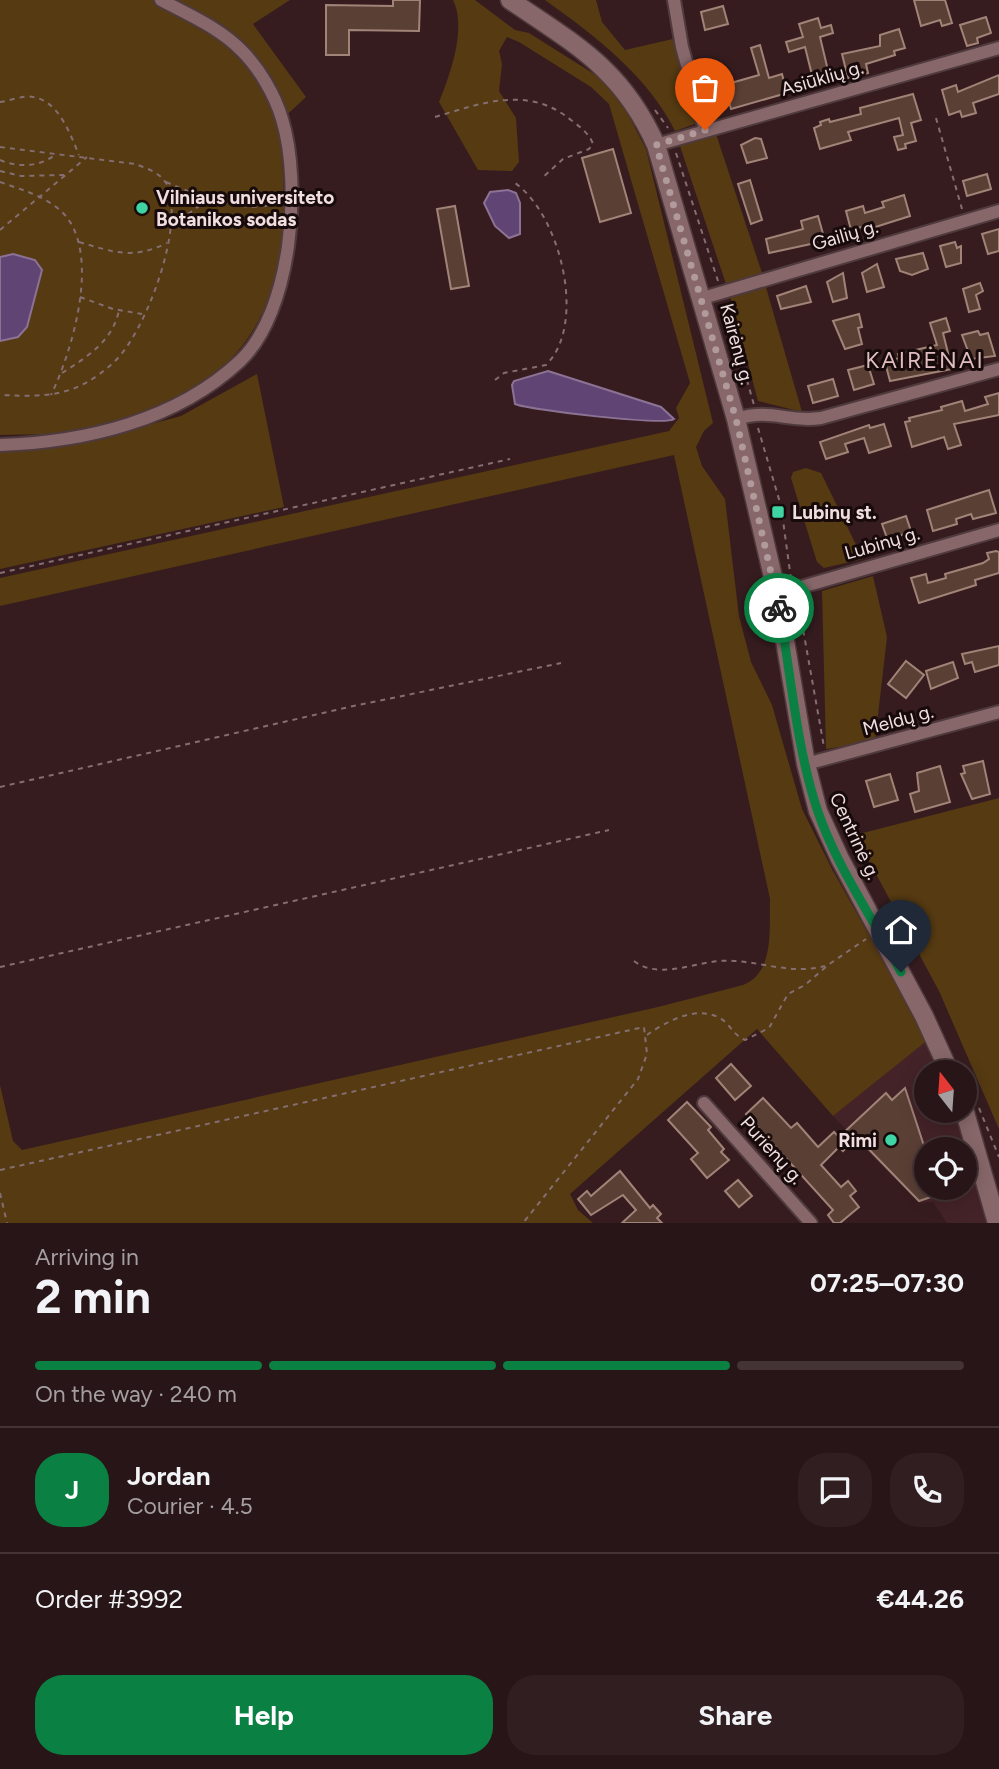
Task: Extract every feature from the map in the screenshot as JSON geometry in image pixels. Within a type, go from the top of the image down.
[{"type":"main road","name":"Kairėnų g.","points":[[510,0],[613,75],[664,142],[736,419],[777,594],[806,764]]},
{"type":"main road","name":"Centrinė g.","points":[[806,764],[827,834],[950,1060]]},
{"type":"main road","points":[[968,1124],[997,1223]]},
{"type":"street","points":[[0,445],[90,435],[137,422],[177,405],[221,378],[256,343],[281,290],[288,255],[290,202],[288,151],[282,120],[258,73],[243,52],[226,36],[162,0]]},
{"type":"street","points":[[674,0],[682,47],[705,130]]},
{"type":"street","name":"Asiūklių g.","points":[[664,142],[999,48]]},
{"type":"street","name":"Gailių g.","points":[[703,298],[999,211]]},
{"type":"street","points":[[736,419],[756,413],[808,420],[821,418],[999,369]]},
{"type":"street","name":"Lubinų g.","points":[[777,594],[999,530]]},
{"type":"street","name":"Meldų g.","points":[[806,764],[999,712]]},
{"type":"street","name":"Purienų g.","points":[[704,1103],[811,1223]]},
{"type":"path","points":[[0,102],[32,96],[51,105],[65,124],[79,156]]},
{"type":"path","points":[[435,117],[514,97],[535,100],[566,117],[590,136],[593,144],[589,149],[563,159],[541,179]]},
{"type":"path","points":[[649,103],[663,118],[664,142],[722,292],[756,413],[765,460],[781,506],[787,564],[795,589],[826,758]]},
{"type":"path","points":[[936,118],[965,220]]},
{"type":"path","points":[[0,147],[135,164],[153,170],[165,181],[208,200],[262,209],[290,202]]},
{"type":"path","points":[[0,160],[18,166],[44,162],[57,153]]},
{"type":"path","points":[[0,230],[88,156]]},
{"type":"path","points":[[0,171],[21,176],[66,175]]},
{"type":"path","points":[[0,395],[50,397],[93,378],[115,362],[130,344],[156,286],[172,227],[172,199],[165,181]]},
{"type":"path","points":[[495,380],[514,370],[546,365],[561,347],[566,322],[566,297],[558,248],[531,196],[512,181]]},
{"type":"path","points":[[0,183],[40,197],[63,213],[78,242],[81,258],[75,333],[50,397]]},
{"type":"path","points":[[172,227],[208,200]]},
{"type":"path","points":[[78,242],[132,256],[147,253],[168,243]]},
{"type":"path","points":[[79,297],[119,310],[143,314]]},
{"type":"path","points":[[61,374],[106,339],[117,321],[119,310]]},
{"type":"path","points":[[0,573],[510,459]]},
{"type":"path","points":[[0,787],[349,707],[561,663]]},
{"type":"path","points":[[0,967],[609,830]]},
{"type":"path","points":[[646,1036],[664,1023],[704,1012],[723,1019],[733,1034],[745,1040],[769,1028],[788,994],[862,945],[876,926]]},
{"type":"path","points":[[634,961],[645,969],[661,970],[721,961],[787,970],[811,970],[828,965]]},
{"type":"path","points":[[0,1170],[644,1027],[647,1054],[638,1079],[523,1223]]},
{"type":"path","points":[[977,1112],[999,1157]]},
{"type":"path","points":[[0,1193],[7,1223]]},
{"type":"shaded area","name":"Vilniaus universiteto Botanikos sodas","points":[[0,0],[290,0],[253,24],[306,97],[279,122],[283,217],[279,260],[268,299],[250,334],[224,366],[188,392],[116,423],[89,430],[0,435]]},
{"type":"shaded area","points":[[453,0],[475,0],[515,30],[529,33],[602,79],[627,112],[646,149],[713,423],[704,431],[696,447],[702,466],[725,499],[739,616],[751,662],[772,705],[802,809],[832,869],[928,1040],[833,1116],[757,1029],[570,1194],[578,1210],[593,1223],[0,1223],[0,1085],[13,1141],[22,1150],[658,1007],[743,985],[761,971],[768,948],[770,899],[674,455],[0,606],[0,578],[669,431],[679,418],[676,408],[690,383],[609,104],[591,87],[507,37],[499,51],[502,64],[499,91],[516,118],[519,162],[512,171],[478,170],[439,102],[458,37],[457,11]]},
{"type":"shaded area","points":[[545,0],[596,0],[602,22],[625,50],[677,38],[695,124],[675,131],[664,111],[635,75],[601,42]]},
{"type":"shaded area","points":[[716,134],[762,273],[726,284],[679,143]]},
{"type":"shaded area","points":[[508,190],[516,193],[520,203],[520,234],[509,238],[495,226],[484,203],[490,192]]},
{"type":"shaded area","points":[[13,254],[35,260],[42,270],[27,327],[18,337],[0,341],[0,257]]},
{"type":"shaded area","points":[[765,284],[802,412],[758,401],[730,296]]},
{"type":"shaded area","points":[[548,371],[661,407],[674,419],[665,421],[596,416],[515,404],[512,385],[514,381]]},
{"type":"shaded area","points":[[257,374],[284,507],[0,569],[0,449],[80,443],[181,416]]},
{"type":"shaded area","points":[[806,468],[821,473],[863,559],[824,568],[817,562],[791,478],[793,472]]},
{"type":"shaded area","points":[[873,576],[887,637],[875,741],[826,749],[822,591]]},
{"type":"shaded area","points":[[999,798],[999,1129],[977,1078],[977,1060],[969,1060],[939,991],[855,835]]},
{"type":"shaded area","points":[[928,1040],[937,1060],[914,1060],[914,1124],[960,1124],[964,1137],[914,1137],[914,1198],[833,1116]]},
{"type":"shaded area","points":[[977,1180],[990,1223],[947,1223],[933,1202],[919,1203],[916,1200],[977,1200]]},
{"type":"building","points":[[393,0],[420,0],[419,31],[349,30],[349,55],[326,55],[326,5],[393,6]]},
{"type":"building","points":[[914,0],[945,0],[952,23],[942,26],[940,20],[921,26]]},
{"type":"building","points":[[723,6],[728,24],[705,30],[701,12]]},
{"type":"building","points":[[986,17],[991,33],[977,38],[978,43],[967,46],[960,25]]},
{"type":"building","points":[[818,18],[821,28],[831,25],[833,33],[820,37],[831,83],[815,87],[805,47],[789,52],[786,42],[803,37],[799,24]]},
{"type":"building","points":[[899,29],[905,48],[894,51],[895,55],[866,64],[868,73],[848,78],[842,54],[880,46],[880,35]]},
{"type":"building","points":[[760,45],[769,78],[782,74],[787,93],[731,109],[724,85],[759,75],[751,48]]},
{"type":"building","points":[[999,75],[999,94],[973,103],[976,113],[962,117],[960,111],[949,115],[942,90],[956,85],[958,92]]},
{"type":"building","points":[[913,94],[921,120],[911,123],[916,141],[905,144],[906,148],[898,150],[894,137],[903,135],[899,118],[848,132],[851,140],[820,149],[814,128],[821,125],[820,122],[861,114],[860,108]]},
{"type":"building","points":[[755,138],[761,139],[767,158],[747,163],[741,145]]},
{"type":"building","points":[[613,149],[631,213],[600,222],[582,158]]},
{"type":"building","points":[[987,174],[991,189],[967,196],[963,181]]},
{"type":"building","points":[[750,180],[762,220],[751,224],[738,184]]},
{"type":"building","points":[[904,195],[910,216],[866,230],[865,226],[851,230],[846,211],[863,206],[865,213],[884,207],[882,202]]},
{"type":"building","points":[[455,206],[469,286],[451,289],[437,209]]},
{"type":"building","points":[[818,216],[825,241],[769,253],[766,239],[803,229],[801,221]]},
{"type":"building","points":[[999,229],[999,251],[988,254],[982,234]]},
{"type":"building","points":[[955,242],[957,248],[961,246],[961,263],[946,267],[940,246]]},
{"type":"building","points":[[923,253],[928,269],[912,275],[900,271],[896,259]]},
{"type":"building","points":[[877,264],[884,287],[867,292],[862,273]]},
{"type":"building","points":[[843,273],[847,298],[833,302],[827,282]]},
{"type":"building","points":[[980,283],[983,291],[976,295],[980,309],[969,312],[963,289]]},
{"type":"building","points":[[806,286],[811,302],[781,309],[777,296]]},
{"type":"building","points":[[859,314],[862,327],[858,328],[862,344],[845,349],[833,321]]},
{"type":"building","points":[[946,318],[950,331],[943,333],[952,369],[890,381],[885,362],[899,358],[898,354],[937,345],[930,323]]},
{"type":"building","points":[[978,331],[980,335],[988,333],[995,356],[971,359],[962,335]]},
{"type":"building","points":[[868,365],[874,384],[854,390],[848,370]]},
{"type":"building","points":[[833,379],[838,396],[813,403],[808,386]]},
{"type":"building","points":[[999,393],[999,415],[954,424],[961,445],[948,449],[944,437],[912,447],[905,422],[910,421],[909,418],[942,410],[941,407],[962,401],[965,411],[988,404],[985,397]]},
{"type":"building","points":[[884,424],[891,446],[869,453],[864,438],[845,444],[848,452],[826,459],[820,442],[869,425],[870,428]]},
{"type":"building","points":[[989,490],[996,513],[973,519],[971,514],[956,519],[957,524],[933,531],[927,510]]},
{"type":"building","points":[[906,516],[911,531],[888,541],[882,524]]},
{"type":"building","points":[[999,552],[999,573],[975,580],[976,585],[919,603],[911,578],[926,574],[928,583],[946,578],[945,574],[983,563],[989,559],[987,553]]},
{"type":"building","points":[[999,646],[999,665],[975,672],[972,662],[965,664],[962,654]]},
{"type":"building","points":[[906,661],[924,675],[906,698],[888,684]]},
{"type":"building","points":[[953,662],[958,678],[931,689],[926,671]]},
{"type":"building","points":[[983,761],[990,794],[972,799],[961,774],[965,773],[963,766]]},
{"type":"building","points":[[940,766],[950,802],[915,812],[910,794],[919,791],[917,773]]},
{"type":"building","points":[[890,774],[898,800],[874,807],[866,781]]},
{"type":"building","points":[[731,1064],[751,1086],[735,1100],[716,1078]]},
{"type":"building","points":[[905,1088],[914,1124],[917,1124],[921,1137],[914,1137],[914,1196],[857,1137],[843,1151],[839,1147],[821,1165],[841,1187],[848,1181],[856,1191],[850,1196],[859,1207],[840,1223],[834,1223],[828,1215],[833,1210],[746,1114],[763,1098],[791,1128],[797,1123],[818,1147],[834,1132],[839,1137],[886,1093],[892,1100]]},
{"type":"building","points":[[687,1102],[711,1127],[708,1130],[724,1149],[721,1152],[729,1160],[707,1178],[691,1159],[698,1153],[668,1120]]},
{"type":"building","points":[[620,1171],[650,1208],[653,1205],[661,1214],[657,1218],[662,1223],[622,1223],[636,1210],[623,1195],[591,1215],[578,1199],[587,1191],[591,1196]]},
{"type":"building","points":[[738,1180],[752,1196],[739,1207],[725,1191]]},
{"type":"way so far","points":[[705,130],[656,145],[703,298],[736,419],[779,608]]},
{"type":"place","name":"Vilniaus universiteto Botanikos sodas","points":[[142,208]]},
{"type":"place","name":"Lubinų st.","points":[[778,512]]},
{"type":"place","name":"Rimi","points":[[891,1140]]},
{"type":"district","name":"KAIRĖNAI","points":[[925,360]]},
{"type":"route","points":[[779,608],[806,764],[818,811],[839,859],[901,972]]}]
